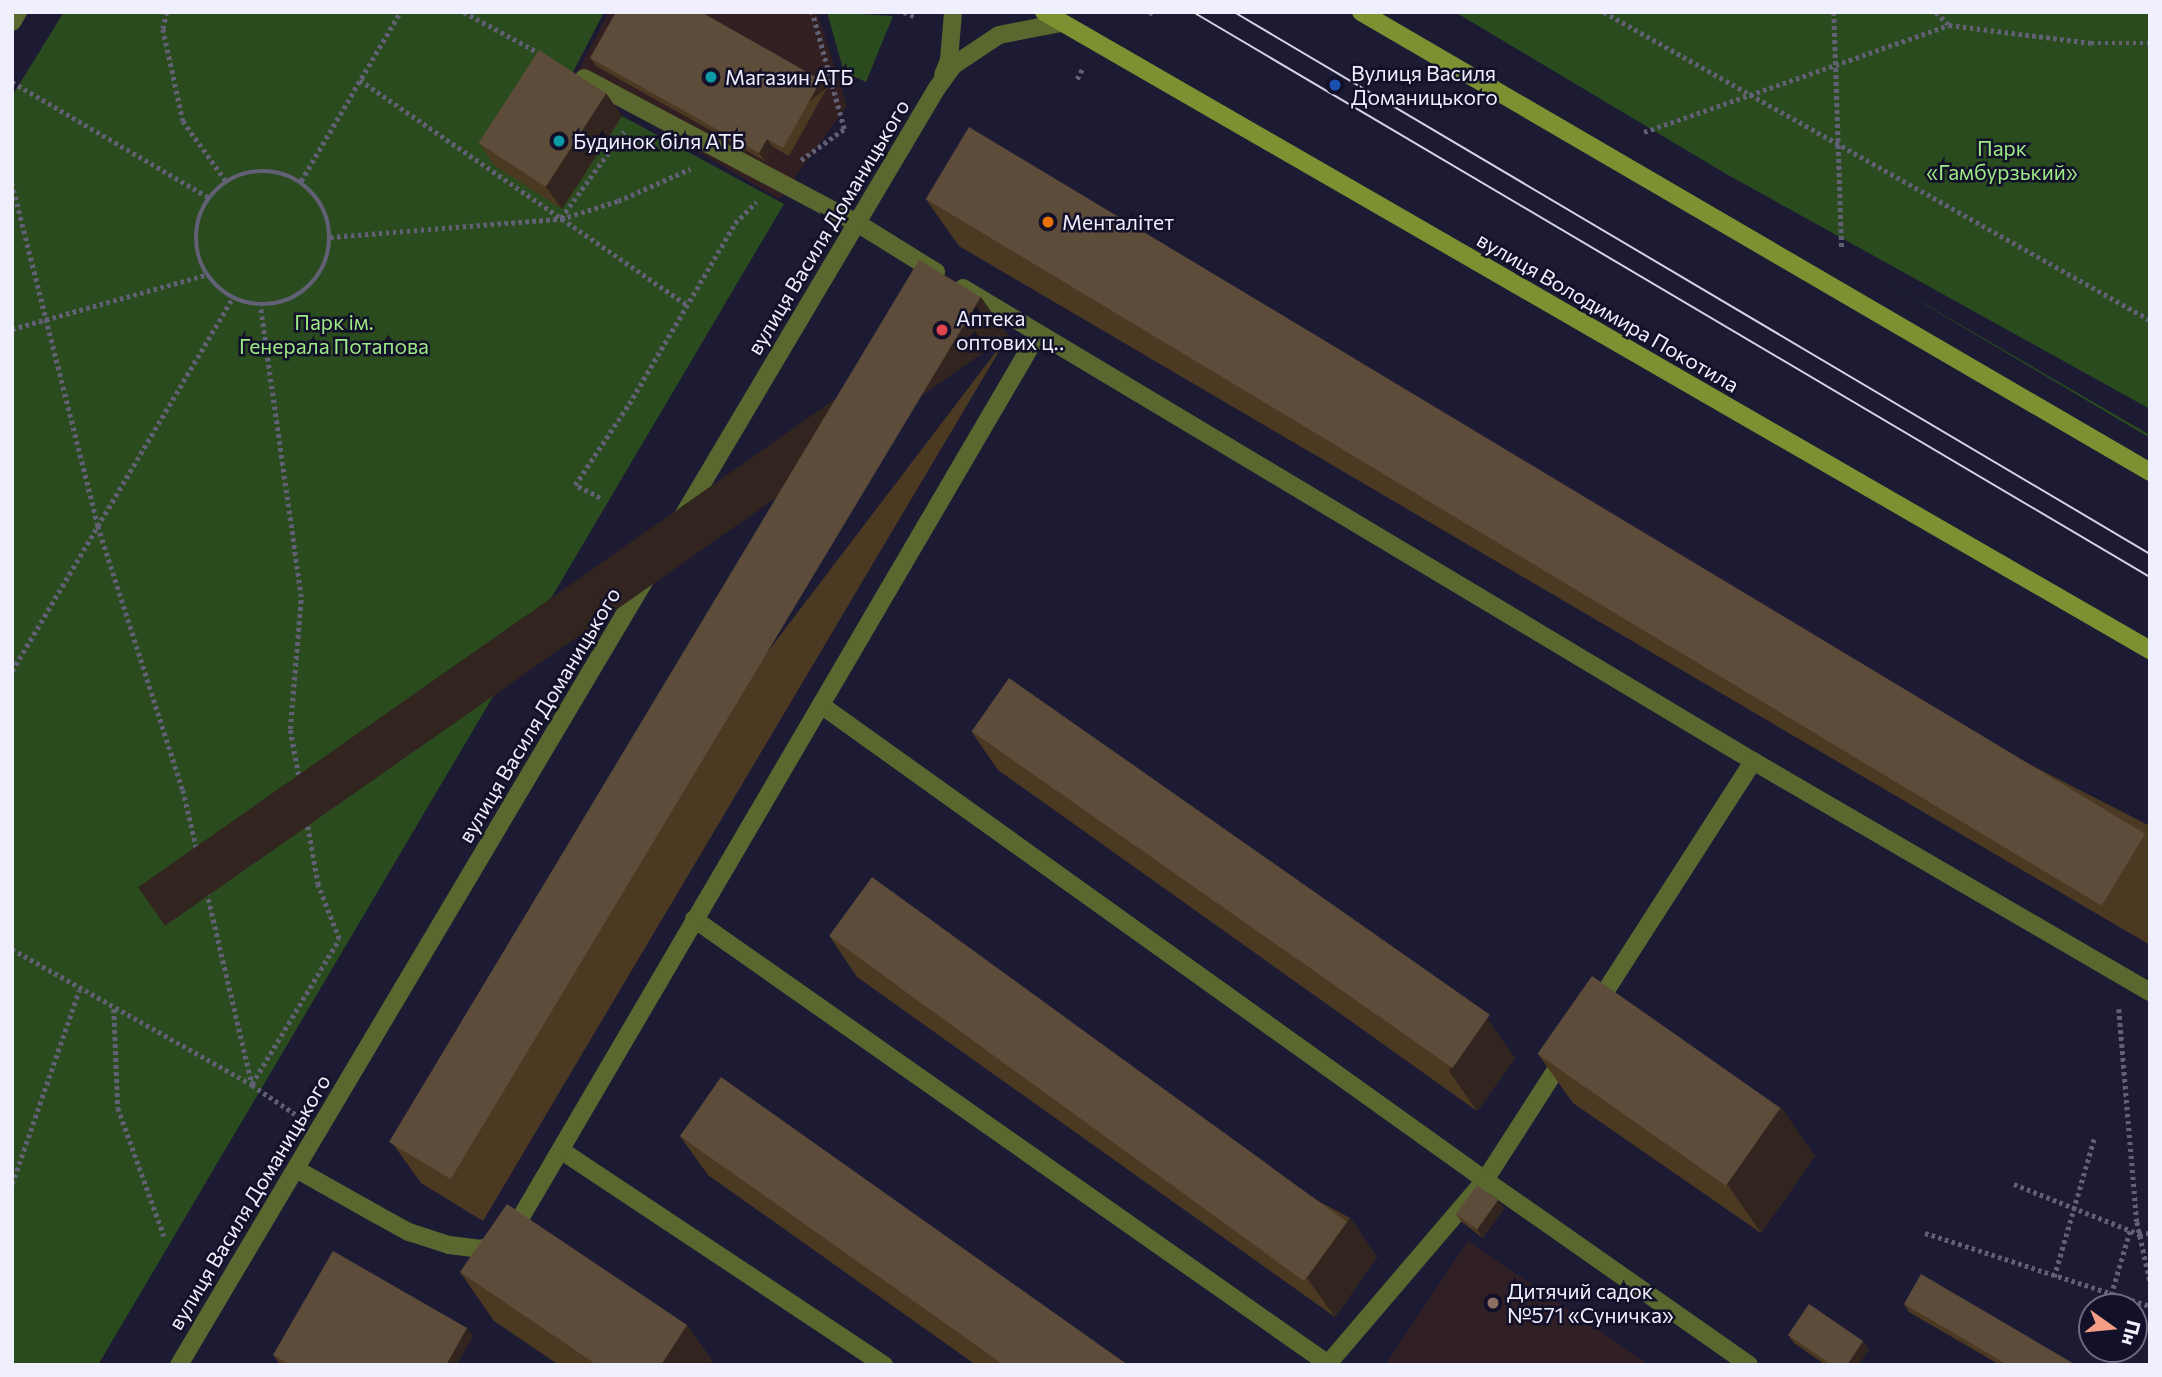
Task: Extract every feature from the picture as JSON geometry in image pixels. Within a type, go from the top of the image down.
[{"type":"street","points":[[12,22],[18,12]]},
{"type":"street","name":"вулиця Василя Доманицького","points":[[937,88],[949,60],[953,12]]},
{"type":"street","name":"вулиця Володимира Покотила","points":[[1044,12],[2150,650]]},
{"type":"street","points":[[1361,12],[2150,472]]},
{"type":"street","name":"вулиця Василя Доманицького","points":[[179,1365],[937,88],[954,65],[988,41],[1024,27],[1060,23]]},
{"type":"street","points":[[584,78],[857,223],[1753,761],[2118,970],[2150,992]]},
{"type":"street","points":[[296,1169],[409,1232],[449,1245],[482,1249],[510,1236],[1038,334]]},
{"type":"street","points":[[821,705],[1485,1180],[1749,1365]]},
{"type":"street","points":[[1589,1017],[1753,761]]},
{"type":"street","points":[[694,919],[1328,1364],[1485,1180],[1574,1040]]},
{"type":"street","points":[[562,1151],[884,1365]]},
{"type":"path","points":[[167,12],[163,29],[183,121],[226,181]]},
{"type":"path","points":[[301,181],[400,12]]},
{"type":"path","points":[[464,12],[543,55]]},
{"type":"path","points":[[600,498],[575,485],[735,223],[778,181],[844,129],[812,12]]},
{"type":"path","points":[[904,12],[914,16]]},
{"type":"path","points":[[1150,12],[1156,16]]},
{"type":"path","points":[[1604,12],[1746,96],[2150,320]]},
{"type":"path","points":[[1834,12],[1842,247]]},
{"type":"path","points":[[1936,12],[1949,25]]},
{"type":"path","points":[[1644,132],[1949,25],[2091,43],[2150,43]]},
{"type":"path","points":[[360,80],[687,305]]},
{"type":"path","points":[[12,82],[208,197]]},
{"type":"path","points":[[561,219],[628,126]]},
{"type":"path","points":[[330,237],[561,219],[618,201],[723,152]]},
{"type":"path","points":[[485,168],[492,157]]},
{"type":"path","points":[[254,171],[301,181],[324,210],[330,237],[325,264],[307,289],[281,303],[260,306],[233,298],[206,275],[196,249],[197,222],[208,197],[226,181],[254,171]]},
{"type":"path","points":[[12,183],[44,321],[98,526],[183,790],[252,1084]]},
{"type":"path","points":[[12,329],[206,275]]},
{"type":"path","points":[[12,670],[233,298]]},
{"type":"path","points":[[252,1084],[339,939],[318,885],[290,729],[301,597],[260,306]]},
{"type":"path","points":[[12,949],[252,1084],[318,1130]]},
{"type":"path","points":[[2118,970],[2123,1092],[2139,1234],[2150,1282]]},
{"type":"path","points":[[12,1184],[79,989]]},
{"type":"path","points":[[114,1008],[118,1108],[164,1236]]},
{"type":"path","points":[[2054,1277],[2094,1138]]},
{"type":"path","points":[[2014,1184],[2139,1234],[2150,1233]]},
{"type":"path","points":[[2112,1293],[2130,1230]]},
{"type":"path","points":[[1925,1233],[2105,1293]]},
{"type":"shaded area","points":[[609,12],[817,12],[847,106],[779,199],[574,79]]},
{"type":"shaded area","name":"Дитячий садок №571 «Суничка»","points":[[1468,1241],[1649,1365],[1385,1365]]},
{"type":"green space","name":"Парк ім. Генерала Потапова","points":[[64,12],[604,12],[569,80],[622,116],[784,204],[98,1365],[12,1365],[12,96]]},
{"type":"green space","points":[[827,12],[893,16],[866,82],[844,72]]},
{"type":"green space","name":"Парк «Гамбурзький»","points":[[1455,12],[2150,12],[2150,409],[1728,175]]},
{"type":"green space","points":[[1885,281],[2150,435],[2150,438]]},
{"type":"building","name":"Магазин АТБ","points":[[616,12],[701,12],[821,80],[783,148],[767,139],[759,153],[590,58]]},
{"type":"building","name":"Будинок біля АТБ","points":[[539,50],[606,94],[546,187],[479,143]]},
{"type":"building","points":[[969,127],[2145,834],[2102,906],[926,199]]},
{"type":"building","points":[[919,260],[981,297],[451,1179],[389,1142]]},
{"type":"building","points":[[1009,678],[1490,1015],[1453,1068],[972,731]]},
{"type":"building","points":[[872,877],[1347,1222],[1304,1281],[829,936]]},
{"type":"building","points":[[1592,976],[1780,1108],[1726,1186],[1538,1054]]},
{"type":"building","points":[[721,1077],[1128,1365],[1004,1365],[680,1136]]},
{"type":"building","points":[[1477,1185],[1498,1200],[1477,1229],[1456,1214]]},
{"type":"building","points":[[507,1204],[687,1325],[661,1365],[597,1365],[460,1272]]},
{"type":"building","points":[[333,1251],[467,1328],[446,1365],[291,1365],[273,1355]]},
{"type":"building","points":[[1921,1274],[2076,1365],[2008,1365],[1904,1304]]},
{"type":"building","points":[[1809,1304],[1863,1341],[1847,1365],[1832,1365],[1788,1335]]},
{"type":"tram line","points":[[1193,12],[2150,577]]},
{"type":"tram line","points":[[1234,12],[2150,554]]},
{"type":"place","name":"Магазин АТБ","points":[[711,77]]},
{"type":"place","name":"Вулиця Василя Доманицького","points":[[1335,85]]},
{"type":"place","name":"Будинок біля АТБ","points":[[559,141]]},
{"type":"place","name":"Менталітет","points":[[1048,222]]},
{"type":"place","name":"Аптека оптових ц‥","points":[[942,330]]},
{"type":"place","name":"Дитячий садок №571 «Суничка»","points":[[1493,1303]]}]
